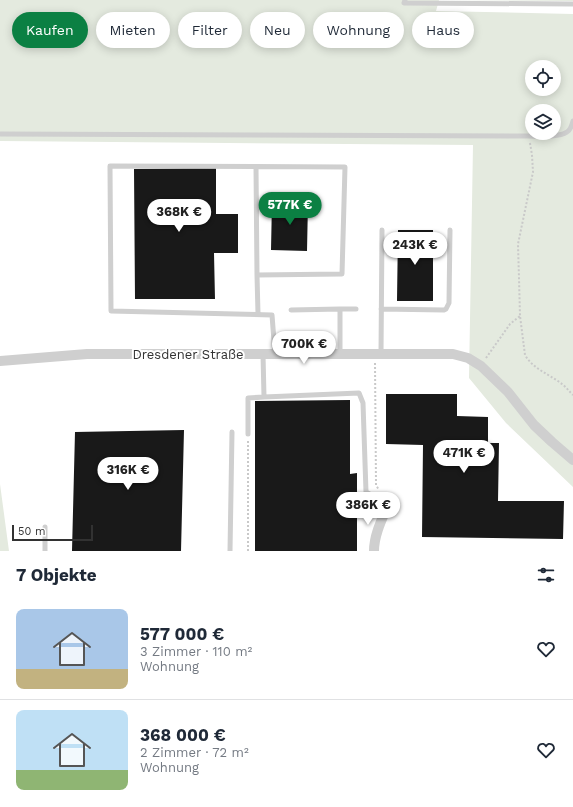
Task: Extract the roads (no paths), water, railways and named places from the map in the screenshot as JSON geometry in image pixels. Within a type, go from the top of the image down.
[{"type":"street","name":"Dresdener Straße","points":[[0,361],[87,354],[453,354],[468,358],[481,366],[508,392],[534,425],[573,460]]},
{"type":"street","points":[[374,551],[378,531],[388,505]]},
{"type":"lane","points":[[405,0],[404,3],[573,4]]},
{"type":"lane","points":[[0,134],[528,136],[559,135],[568,132],[573,121]]},
{"type":"lane","points":[[257,275],[342,274],[344,167],[110,166],[111,311],[272,315],[275,354]]},
{"type":"lane","points":[[256,166],[258,314]]},
{"type":"lane","points":[[378,354],[381,309],[382,230]]},
{"type":"lane","points":[[381,309],[446,309],[449,303],[450,230]]},
{"type":"lane","points":[[340,309],[340,354]]},
{"type":"lane","points":[[291,310],[356,309]]},
{"type":"lane","points":[[263,354],[264,397]]},
{"type":"lane","points":[[248,434],[248,398],[359,393],[363,403],[366,492],[388,505]]},
{"type":"lane","points":[[230,551],[232,432]]},
{"type":"lane","points":[[45,527],[45,551]]}]
